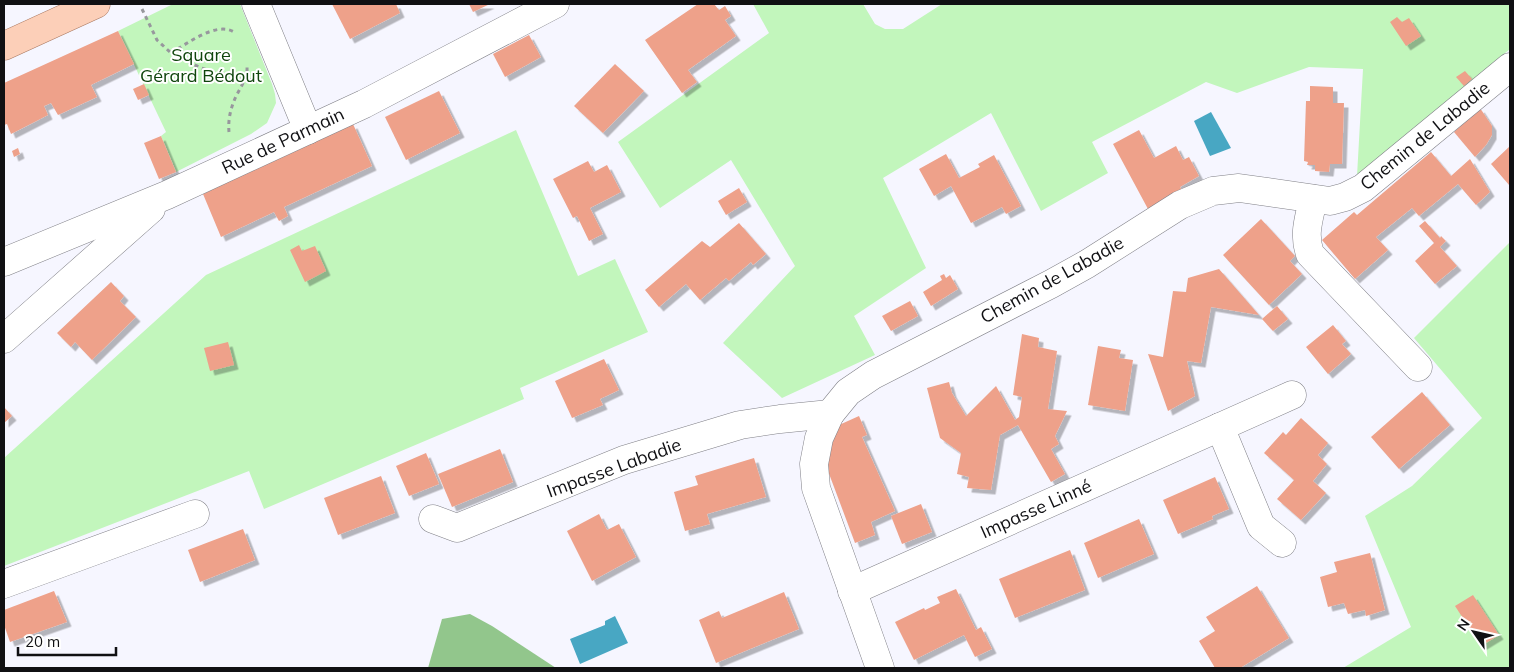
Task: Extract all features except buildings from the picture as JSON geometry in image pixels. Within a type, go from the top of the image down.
[{"type":"main road","points":[[4,46],[96,4]]},
{"type":"street","points":[[256,4],[308,130]]},
{"type":"street","name":"Rue de Parmain","points":[[4,262],[167,195],[308,130],[373,99],[555,4]]},
{"type":"street","name":"Chemin de Labadie","points":[[880,668],[816,488],[814,464],[819,438],[830,414],[848,392],[873,375],[1087,264],[1180,205],[1213,191],[1239,188],[1330,201],[1345,198],[1363,188],[1510,67]]},
{"type":"street","points":[[4,339],[167,195]]},
{"type":"street","points":[[1313,199],[1306,242],[1310,254],[1418,366]]},
{"type":"street","name":"Impasse Linné","points":[[852,592],[1292,395]]},
{"type":"street","name":"Impasse Labadie","points":[[433,519],[457,528],[624,460],[740,425],[780,418],[830,414]]},
{"type":"street","points":[[1220,428],[1261,526],[1282,543]]},
{"type":"street","points":[[4,584],[195,514]]},
{"type":"path","points":[[142,9],[157,40],[171,53],[201,68],[226,76],[255,80],[265,80],[283,70]]},
{"type":"path","points":[[171,53],[212,31],[227,28],[238,36]]},
{"type":"path","points":[[236,162],[230,142],[230,113],[248,70],[246,63]]},
{"type":"green space","name":"Square Gérard Bédout","points":[[173,4],[240,4],[272,84],[276,103],[267,123],[251,134],[176,172],[161,136],[166,132],[118,31]]},
{"type":"green space","points":[[753,4],[863,4],[875,24],[885,29],[903,29],[942,4],[1510,4],[1510,49],[1357,176],[1363,69],[1309,67],[1237,93],[1206,82],[1092,142],[1108,173],[1041,211],[991,113],[883,178],[926,268],[854,316],[875,355],[782,398],[723,343],[795,266],[731,160],[660,208],[618,142],[769,33]]},
{"type":"green space","points":[[516,130],[578,276],[615,259],[648,332],[520,388],[524,399],[264,509],[249,471],[4,566],[4,458],[206,275]]},
{"type":"green space","points":[[1510,242],[1510,668],[1343,668],[1411,627],[1365,516],[1412,486],[1482,418],[1414,338]]},
{"type":"green space","points":[[470,614],[492,626],[556,668],[428,668],[442,619]]},
{"type":"water","points":[[1211,112],[1231,148],[1210,156],[1194,121]]},
{"type":"water","points":[[615,616],[628,643],[580,664],[570,639],[605,625],[605,621]]}]
